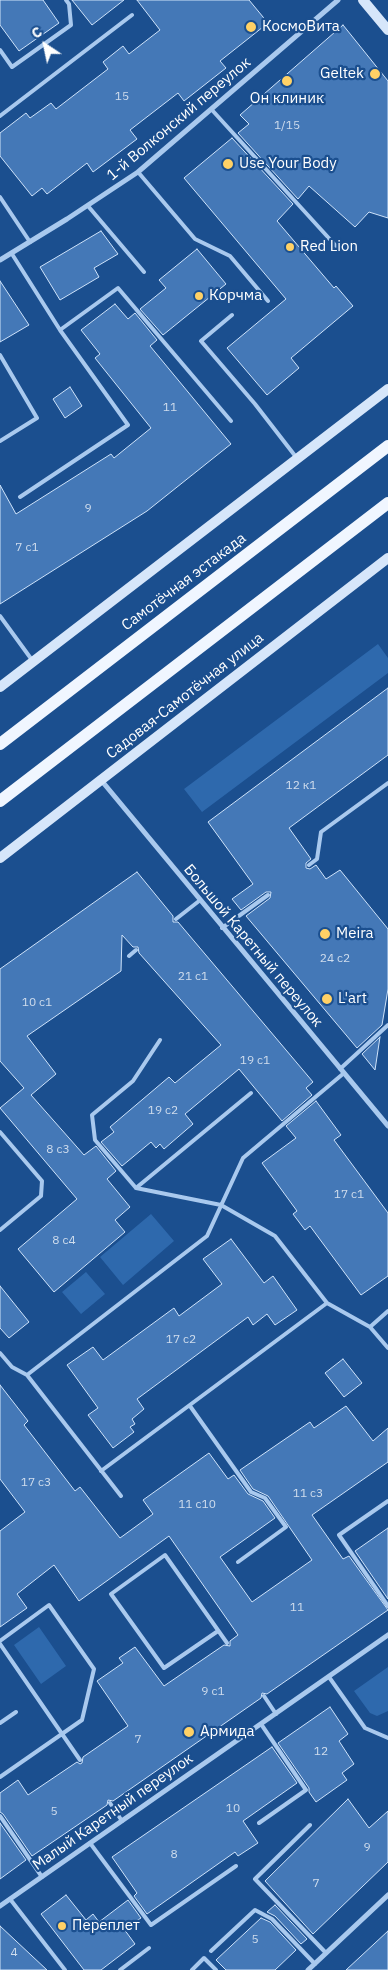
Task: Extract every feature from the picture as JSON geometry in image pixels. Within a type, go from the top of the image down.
[{"type":"main road","points":[[363,0],[388,30]]},
{"type":"main road","points":[[0,686],[388,389]]},
{"type":"main road","name":"Самотёчная эстакада","points":[[0,744],[388,446]]},
{"type":"main road","points":[[0,801],[388,503]]},
{"type":"main road","name":"Садовая-Самотёчная улица","points":[[0,858],[388,558]]},
{"type":"street","name":"1-й Волконский переулок","points":[[0,260],[88,206],[138,172],[338,0]]},
{"type":"street","name":"Большой Каретный переулок","points":[[100,780],[388,1126]]},
{"type":"street","name":"Малый Каретный переулок","points":[[0,1906],[388,1635]]},
{"type":"street","points":[[308,1970],[388,1895]]},
{"type":"lane","points":[[0,50],[12,67],[71,25],[69,4],[66,0]]},
{"type":"lane","points":[[0,116],[132,15]]},
{"type":"lane","points":[[212,110],[336,246]]},
{"type":"lane","points":[[138,172],[195,238],[230,256],[268,301]]},
{"type":"lane","points":[[0,197],[30,242]]},
{"type":"lane","points":[[88,206],[144,272]]},
{"type":"lane","points":[[12,254],[60,330],[128,425],[20,497]]},
{"type":"lane","points":[[60,330],[118,288],[230,420]]},
{"type":"lane","points":[[232,315],[201,341],[255,404],[298,459]]},
{"type":"lane","points":[[0,355],[37,418],[0,441]]},
{"type":"lane","points":[[0,616],[33,662]]},
{"type":"lane","points":[[308,865],[317,858],[321,832],[388,783]]},
{"type":"lane","points":[[222,928],[268,895]]},
{"type":"lane","points":[[176,919],[199,901]]},
{"type":"lane","points":[[129,956],[136,950]]},
{"type":"lane","points":[[27,1375],[207,1236],[243,1158],[342,1071],[388,1025]]},
{"type":"lane","points":[[160,1040],[133,1081],[92,1115],[95,1140],[136,1188],[221,1205],[275,1236],[327,1304],[370,1326],[388,1348]]},
{"type":"lane","points":[[136,1188],[251,1093]]},
{"type":"lane","points":[[0,1132],[42,1181],[41,1196],[0,1230]]},
{"type":"lane","points":[[101,1471],[327,1304]]},
{"type":"lane","points":[[370,1326],[388,1311]]},
{"type":"lane","points":[[0,1353],[12,1367],[27,1375],[121,1496]]},
{"type":"lane","points":[[190,1406],[252,1492],[265,1498],[286,1527],[238,1562]]},
{"type":"lane","points":[[388,1501],[339,1535],[388,1606]]},
{"type":"lane","points":[[218,1631],[164,1668],[111,1594],[165,1555],[227,1643]]},
{"type":"lane","points":[[0,1777],[62,1734],[82,1720],[94,1669],[49,1606],[0,1642],[62,1734],[80,1760]]},
{"type":"lane","points":[[329,1677],[365,1728],[388,1738]]},
{"type":"lane","points":[[264,1696],[276,1714]]},
{"type":"lane","points":[[0,1723],[16,1712]]},
{"type":"lane","points":[[259,1823],[306,1790],[261,1724]]},
{"type":"lane","points":[[110,1803],[122,1821]]},
{"type":"lane","points":[[0,1816],[42,1877]]},
{"type":"lane","points":[[310,1825],[255,1879],[326,1953]]},
{"type":"lane","points":[[90,1843],[151,1925],[236,1866]]},
{"type":"lane","points":[[10,1899],[62,1969]]},
{"type":"lane","points":[[211,1951],[254,1910],[272,1919],[315,1964]]},
{"type":"lane","points":[[120,1970],[149,1948]]},
{"type":"lane","points":[[192,1970],[204,1958],[216,1970]]},
{"type":"shaded area","points":[[378,644],[388,658],[388,673],[202,812],[184,789]]},
{"type":"shaded area","points":[[151,1214],[174,1241],[123,1285],[100,1257]]},
{"type":"shaded area","points":[[86,1272],[105,1294],[81,1314],[62,1292]]},
{"type":"shaded area","points":[[39,1627],[66,1666],[41,1684],[14,1645]]},
{"type":"shaded area","points":[[388,1667],[388,1711],[377,1716],[370,1713],[354,1691]]},
{"type":"building","points":[[0,0],[43,0],[59,23],[19,51],[0,25]]},
{"type":"building","points":[[72,0],[124,0],[92,25]]},
{"type":"building","points":[[137,0],[249,0],[268,23],[220,61],[226,68],[184,101],[178,93],[130,130],[137,139],[93,172],[87,163],[47,194],[42,188],[32,196],[0,156],[0,133],[26,113],[30,118],[51,103],[56,109],[108,69],[103,62],[123,46],[129,54],[160,30]]},
{"type":"building","points":[[343,25],[388,81],[388,218],[369,212],[355,227],[309,186],[298,199],[238,133],[249,124],[240,115]]},
{"type":"building","points":[[232,138],[293,204],[277,221],[334,288],[336,286],[353,306],[291,358],[299,368],[267,395],[227,348],[286,299],[184,178]]},
{"type":"building","points":[[101,231],[118,254],[94,268],[99,277],[60,300],[40,267]]},
{"type":"building","points":[[197,249],[226,284],[163,335],[140,309],[166,288],[159,280]]},
{"type":"building","points":[[0,281],[29,325],[0,342]]},
{"type":"building","points":[[115,304],[128,319],[135,313],[157,340],[150,346],[231,444],[147,511],[0,604],[0,485],[16,514],[111,454],[114,458],[151,428],[95,358],[100,354],[81,330]]},
{"type":"building","points":[[70,387],[82,406],[65,418],[53,399]]},
{"type":"building","points":[[388,688],[388,755],[289,828],[311,859],[306,863],[306,868],[310,869],[316,865],[326,879],[340,870],[388,929],[388,989],[382,1025],[357,1048],[246,916],[270,898],[271,892],[266,892],[241,910],[232,899],[253,884],[208,822]]},
{"type":"building","points":[[137,872],[173,916],[173,922],[178,922],[313,1082],[306,1088],[312,1095],[282,1121],[239,1069],[185,1114],[193,1124],[164,1149],[160,1144],[156,1148],[151,1142],[122,1166],[101,1142],[114,1132],[110,1127],[169,1077],[175,1083],[221,1045],[139,953],[138,947],[133,947],[122,935],[121,971],[27,1036],[56,1074],[31,1095],[84,1155],[96,1146],[116,1171],[107,1179],[130,1207],[115,1220],[125,1232],[54,1292],[18,1249],[77,1199],[0,1108],[24,1088],[0,1061],[0,969]]},
{"type":"building","points":[[380,1037],[375,1070],[362,1054]]},
{"type":"building","points":[[316,1101],[341,1135],[334,1140],[388,1213],[388,1276],[361,1295],[310,1226],[305,1230],[293,1214],[297,1211],[262,1163],[296,1138],[286,1126]]},
{"type":"building","points":[[231,1239],[264,1283],[273,1276],[297,1310],[275,1325],[267,1314],[253,1325],[248,1317],[137,1399],[144,1409],[132,1419],[135,1424],[130,1427],[134,1432],[113,1448],[88,1415],[98,1408],[67,1365],[93,1347],[103,1360],[174,1308],[179,1316],[222,1284],[203,1259]]},
{"type":"building","points":[[0,1286],[29,1322],[9,1338],[0,1328]]},
{"type":"building","points":[[343,1359],[362,1383],[344,1397],[325,1373]]},
{"type":"building","points":[[0,1385],[28,1421],[24,1425],[75,1491],[80,1487],[120,1538],[153,1514],[143,1500],[209,1453],[228,1479],[234,1475],[248,1494],[263,1501],[275,1518],[220,1557],[252,1602],[312,1560],[268,1496],[253,1489],[240,1470],[310,1422],[314,1428],[346,1406],[373,1441],[388,1428],[388,1462],[312,1515],[343,1559],[349,1556],[388,1610],[267,1694],[262,1693],[261,1698],[113,1801],[108,1800],[107,1805],[32,1856],[0,1812],[0,1793],[18,1780],[28,1795],[77,1762],[82,1763],[83,1757],[128,1726],[97,1681],[123,1663],[119,1658],[135,1647],[164,1686],[224,1645],[230,1646],[230,1641],[238,1635],[169,1536],[79,1601],[54,1565],[17,1594],[27,1608],[0,1627],[0,1531],[25,1512],[0,1479]]},
{"type":"building","points":[[388,1528],[388,1599],[355,1551]]},
{"type":"building","points":[[330,1707],[348,1734],[339,1741],[354,1764],[342,1773],[347,1780],[316,1802],[309,1792],[309,1788],[278,1743]]},
{"type":"building","points":[[272,1747],[297,1783],[243,1821],[258,1843],[238,1856],[235,1852],[147,1914],[134,1896],[137,1893],[112,1857]]},
{"type":"building","points":[[348,1799],[369,1828],[388,1811],[388,1862],[313,1934],[265,1881]]},
{"type":"building","points":[[0,1823],[26,1860],[0,1879]]},
{"type":"building","points":[[66,1895],[86,1920],[93,1914],[99,1922],[128,1900],[141,1918],[124,1929],[135,1944],[101,1970],[84,1970],[41,1914]]},
{"type":"building","points":[[275,1905],[307,1939],[301,1944],[275,1916],[267,1912]]},
{"type":"building","points":[[261,1918],[270,1922],[296,1950],[275,1970],[226,1970],[216,1960]]},
{"type":"building","points":[[0,1926],[47,1970],[0,1970]]},
{"type":"building","points":[[388,1931],[388,1970],[346,1970]]},
{"type":"place","name":"КосмоВита","points":[[251,27]]},
{"type":"place","name":"Geltek","points":[[375,74]]},
{"type":"place","name":"Он клиник","points":[[287,81]]},
{"type":"place","name":"Use Your Body","points":[[228,164]]},
{"type":"place","name":"Red Lion","points":[[290,247]]},
{"type":"place","name":"Корчма","points":[[199,296]]},
{"type":"place","name":"Meira","points":[[325,934]]},
{"type":"place","name":"L'art","points":[[327,999]]},
{"type":"place","name":"Армида","points":[[189,1732]]},
{"type":"place","name":"Переплет","points":[[62,1926]]}]
